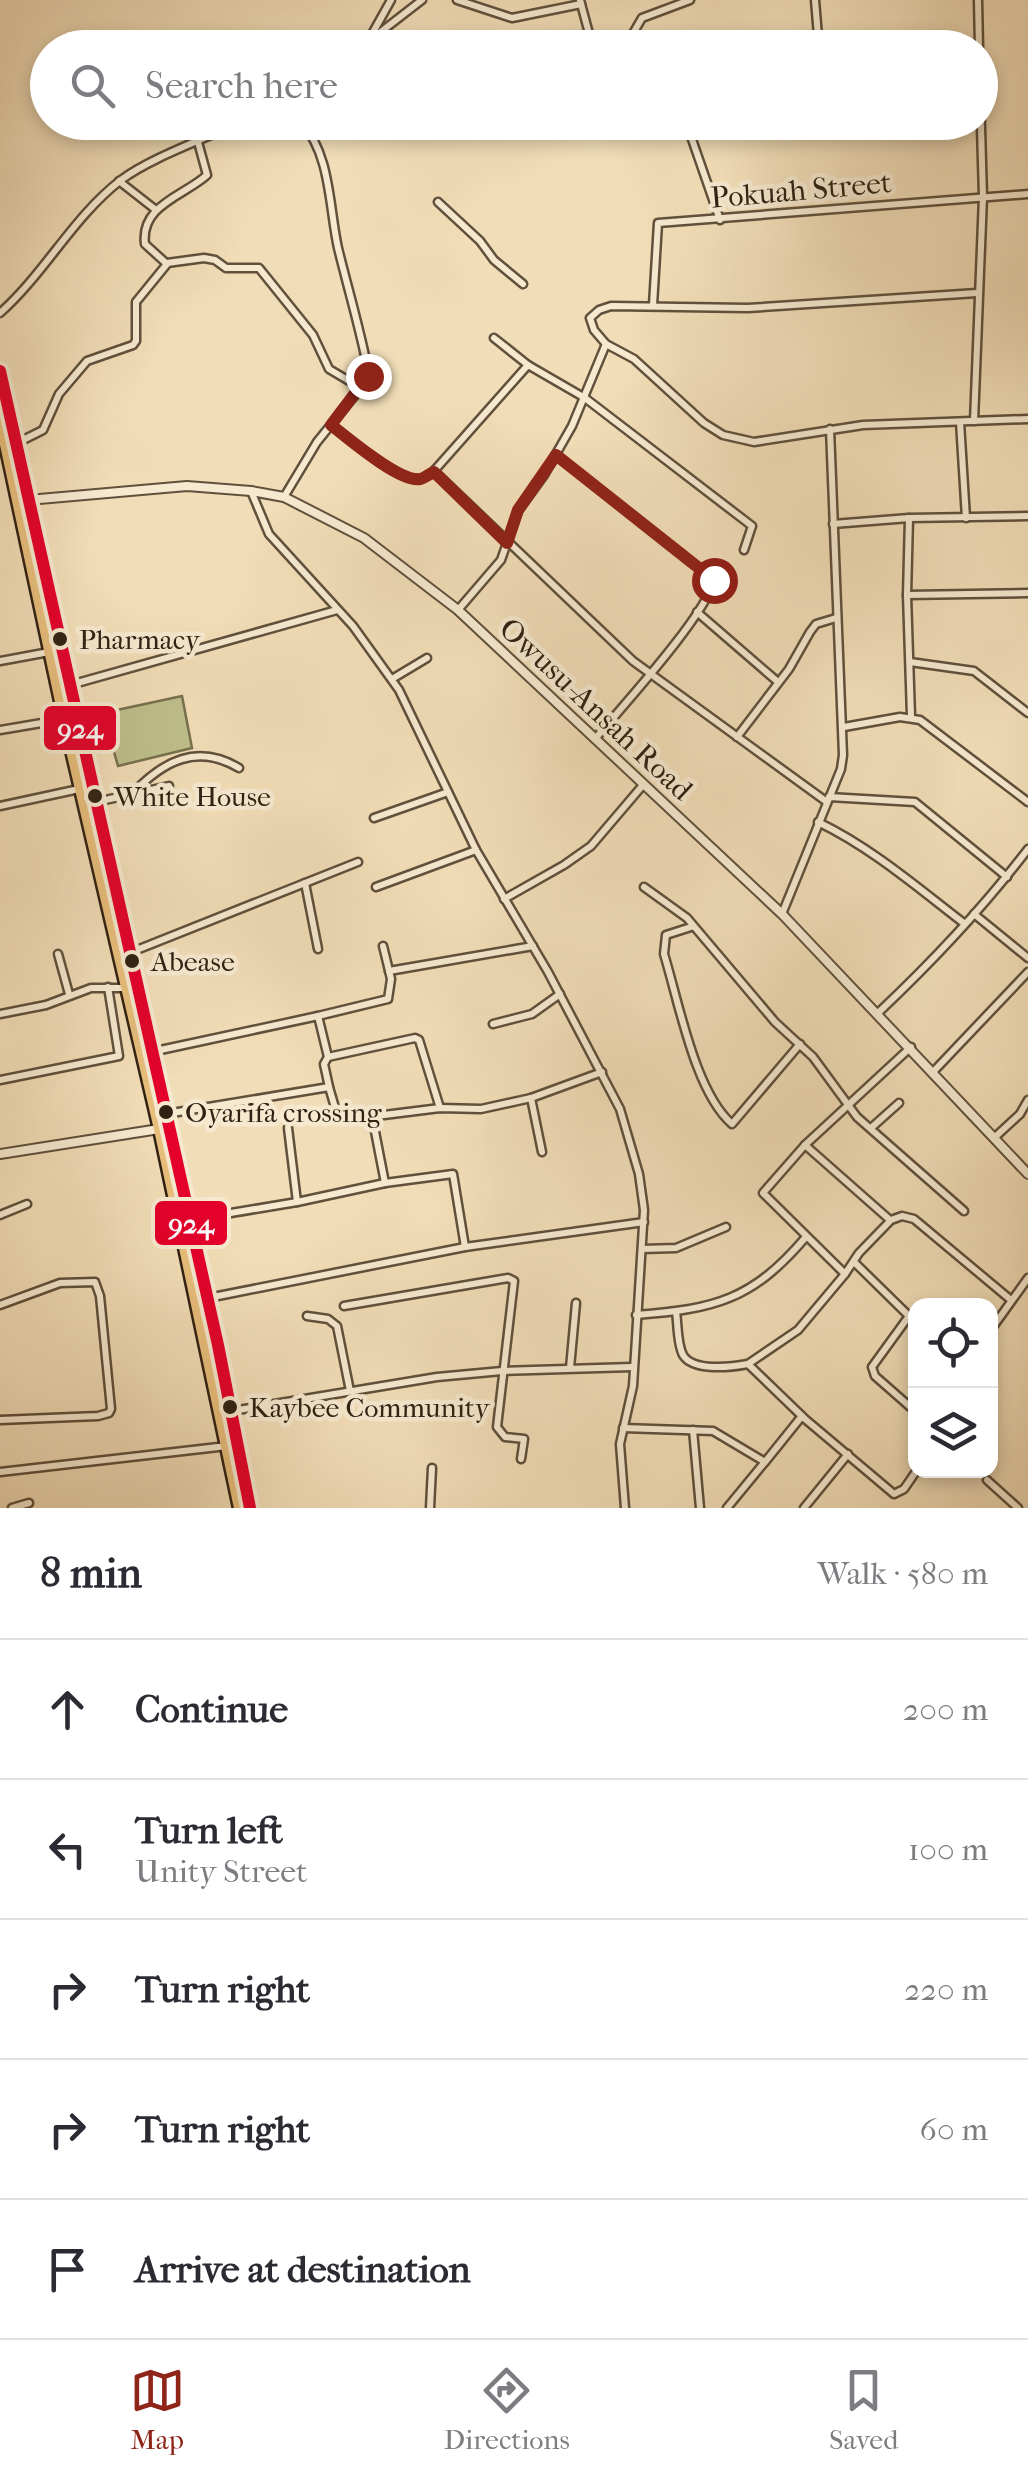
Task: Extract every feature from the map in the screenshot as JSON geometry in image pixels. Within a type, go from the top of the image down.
[{"type":"highway","points":[[0,371],[188,1221],[239,1508]]},
{"type":"highway","points":[[0,421],[64,720],[159,1129],[198,1287],[207,1299],[250,1508]]},
{"type":"street","points":[[375,30],[391,0]]},
{"type":"street","points":[[382,30],[422,0]]},
{"type":"street","points":[[457,0],[512,18],[581,2],[590,30]]},
{"type":"street","points":[[635,30],[642,18],[690,0]]},
{"type":"street","points":[[815,0],[818,30]]},
{"type":"street","points":[[978,0],[979,30]]},
{"type":"street","points":[[0,313],[26,288],[87,213],[120,182],[202,140]]},
{"type":"street","points":[[284,497],[331,425],[361,388],[368,370],[337,242],[326,177],[312,140]]},
{"type":"street","points":[[692,140],[720,220]]},
{"type":"street","points":[[974,421],[983,198],[981,140]]},
{"type":"street","points":[[167,263],[144,242],[156,210],[207,175],[198,142]]},
{"type":"street","points":[[120,182],[156,210]]},
{"type":"street","name":"Pokuah Street","points":[[653,305],[658,224],[1028,194]]},
{"type":"street","points":[[438,202],[523,284]]},
{"type":"street","points":[[16,444],[42,430],[59,394],[87,361],[133,345],[137,336],[136,302],[167,263],[204,258],[226,268],[259,268],[313,336],[329,369],[361,388]]},
{"type":"street","points":[[977,293],[748,308],[611,306],[590,318],[606,344],[634,358],[688,410],[723,435],[754,442],[830,429],[1028,419]]},
{"type":"street","points":[[494,338],[528,365],[585,398],[752,526],[744,550]]},
{"type":"street","points":[[458,610],[493,570],[518,510],[556,455],[585,398],[606,344]]},
{"type":"street","points":[[331,425],[390,468],[422,479],[434,472],[528,365]]},
{"type":"street","points":[[960,422],[966,518]]},
{"type":"street","points":[[782,914],[841,769],[844,727],[830,429]]},
{"type":"street","points":[[556,455],[713,577],[714,585],[696,612],[594,740]]},
{"type":"street","points":[[434,472],[650,674],[737,737],[828,800],[915,802],[1007,877]]},
{"type":"street","name":"Owusu-Ansah Road","points":[[28,500],[187,486],[251,490],[284,497],[364,538],[458,610],[782,914],[1028,1174]]},
{"type":"street","points":[[251,490],[269,534],[353,626],[392,679],[420,727],[476,850],[560,994],[620,1109],[644,1210],[633,1386],[620,1444],[625,1508]]},
{"type":"street","points":[[833,524],[1028,516]]},
{"type":"street","points":[[909,518],[911,716]]},
{"type":"street","points":[[907,595],[1028,593]]},
{"type":"street","points":[[70,685],[337,610]]},
{"type":"street","points":[[696,612],[778,682]]},
{"type":"street","points":[[737,737],[816,624],[836,618]]},
{"type":"street","points":[[0,661],[50,652]]},
{"type":"street","points":[[392,679],[427,658]]},
{"type":"street","points":[[910,662],[974,670],[1028,713]]},
{"type":"street","points":[[844,727],[911,716],[951,741],[1028,801]]},
{"type":"street","points":[[0,730],[76,717]]},
{"type":"street","points":[[132,794],[176,760],[216,757],[239,768]]},
{"type":"street","points":[[504,898],[591,846],[643,785]]},
{"type":"street","points":[[94,802],[169,786]]},
{"type":"street","points":[[0,806],[80,788]]},
{"type":"street","points":[[374,818],[448,792]]},
{"type":"street","points":[[818,822],[844,834],[899,872],[965,924]]},
{"type":"street","points":[[878,1012],[920,974],[1028,849]]},
{"type":"street","points":[[376,888],[476,850]]},
{"type":"street","points":[[128,953],[358,862]]},
{"type":"street","points":[[305,884],[318,949]]},
{"type":"street","points":[[644,887],[687,918],[775,1022],[800,1044],[849,1106],[964,1212]]},
{"type":"street","points":[[974,914],[1028,958]]},
{"type":"street","points":[[691,927],[666,935],[664,954],[705,1087],[718,1112],[732,1124],[800,1044]]},
{"type":"street","points":[[150,1052],[388,999],[392,988],[384,946]]},
{"type":"street","points":[[389,971],[533,946]]},
{"type":"street","points":[[58,954],[68,994]]},
{"type":"street","points":[[933,1072],[1028,972]]},
{"type":"street","points":[[0,1080],[119,1056],[108,987]]},
{"type":"street","points":[[0,1014],[46,1005],[68,994],[127,988]]},
{"type":"street","points":[[494,1024],[532,1014],[560,994]]},
{"type":"street","points":[[318,1016],[336,1112],[352,1119],[440,1108],[472,1110],[531,1098],[602,1072]]},
{"type":"street","points":[[328,1057],[416,1038],[440,1108]]},
{"type":"street","points":[[845,1274],[763,1193],[805,1145],[911,1047]]},
{"type":"street","points":[[165,1114],[329,1088]]},
{"type":"street","points":[[531,1098],[542,1152]]},
{"type":"street","points":[[994,1138],[1020,1114],[1028,1100]]},
{"type":"street","points":[[871,1128],[899,1103]]},
{"type":"street","points":[[372,1116],[385,1182]]},
{"type":"street","points":[[288,1128],[297,1202]]},
{"type":"street","points":[[0,1154],[159,1129]]},
{"type":"street","points":[[805,1145],[891,1220]]},
{"type":"street","points":[[188,1221],[385,1182],[453,1174],[465,1247]]},
{"type":"street","points":[[0,1215],[28,1204]]},
{"type":"street","points":[[676,1312],[682,1354],[689,1361],[696,1365],[748,1364],[798,1330],[891,1220],[902,1216],[914,1219],[1011,1300]]},
{"type":"street","points":[[207,1299],[465,1247],[644,1222]]},
{"type":"street","points":[[642,1249],[676,1248],[726,1227]]},
{"type":"street","points":[[636,1315],[716,1304],[759,1284],[805,1238]]},
{"type":"street","points":[[854,1262],[908,1312],[909,1319],[872,1367],[874,1376],[908,1405]]},
{"type":"street","points":[[344,1306],[508,1278],[514,1281],[497,1427],[505,1437],[524,1439],[521,1459]]},
{"type":"street","points":[[998,1319],[1028,1278]]},
{"type":"street","points":[[0,1304],[60,1283],[95,1282],[100,1296],[111,1408],[110,1413],[98,1416],[0,1420]]},
{"type":"street","points":[[570,1368],[576,1302]]},
{"type":"street","points":[[308,1316],[328,1318],[336,1326],[350,1390]]},
{"type":"street","points":[[748,1364],[894,1494],[904,1489],[912,1478]]},
{"type":"street","points":[[232,1411],[350,1390],[502,1370],[632,1367]]},
{"type":"street","points":[[727,1508],[802,1416]]},
{"type":"street","points":[[623,1428],[714,1432],[765,1462]]},
{"type":"street","points":[[693,1430],[700,1508]]},
{"type":"street","points":[[0,1472],[227,1446]]},
{"type":"street","points":[[804,1508],[848,1454]]},
{"type":"street","points":[[430,1508],[432,1468]]},
{"type":"street","points":[[987,1480],[1018,1508]]},
{"type":"street","points":[[12,1508],[29,1504]]},
{"type":"green space","points":[[182,696],[192,748],[118,766],[103,713]]},
{"type":"transit line","name":"924","points":[[0,371],[218,1345],[250,1508]]},
{"type":"place","name":"Pharmacy","points":[[60,639]]},
{"type":"place","name":"White House","points":[[95,796]]},
{"type":"place","name":"Abease","points":[[132,961]]},
{"type":"place","name":"Oyarifa crossing","points":[[166,1112]]},
{"type":"place","name":"Kaybee Community","points":[[230,1407]]},
{"type":"route","points":[[368,376],[331,425],[410,478],[422,479],[434,472],[507,543],[518,510],[556,455],[714,580]]}]
